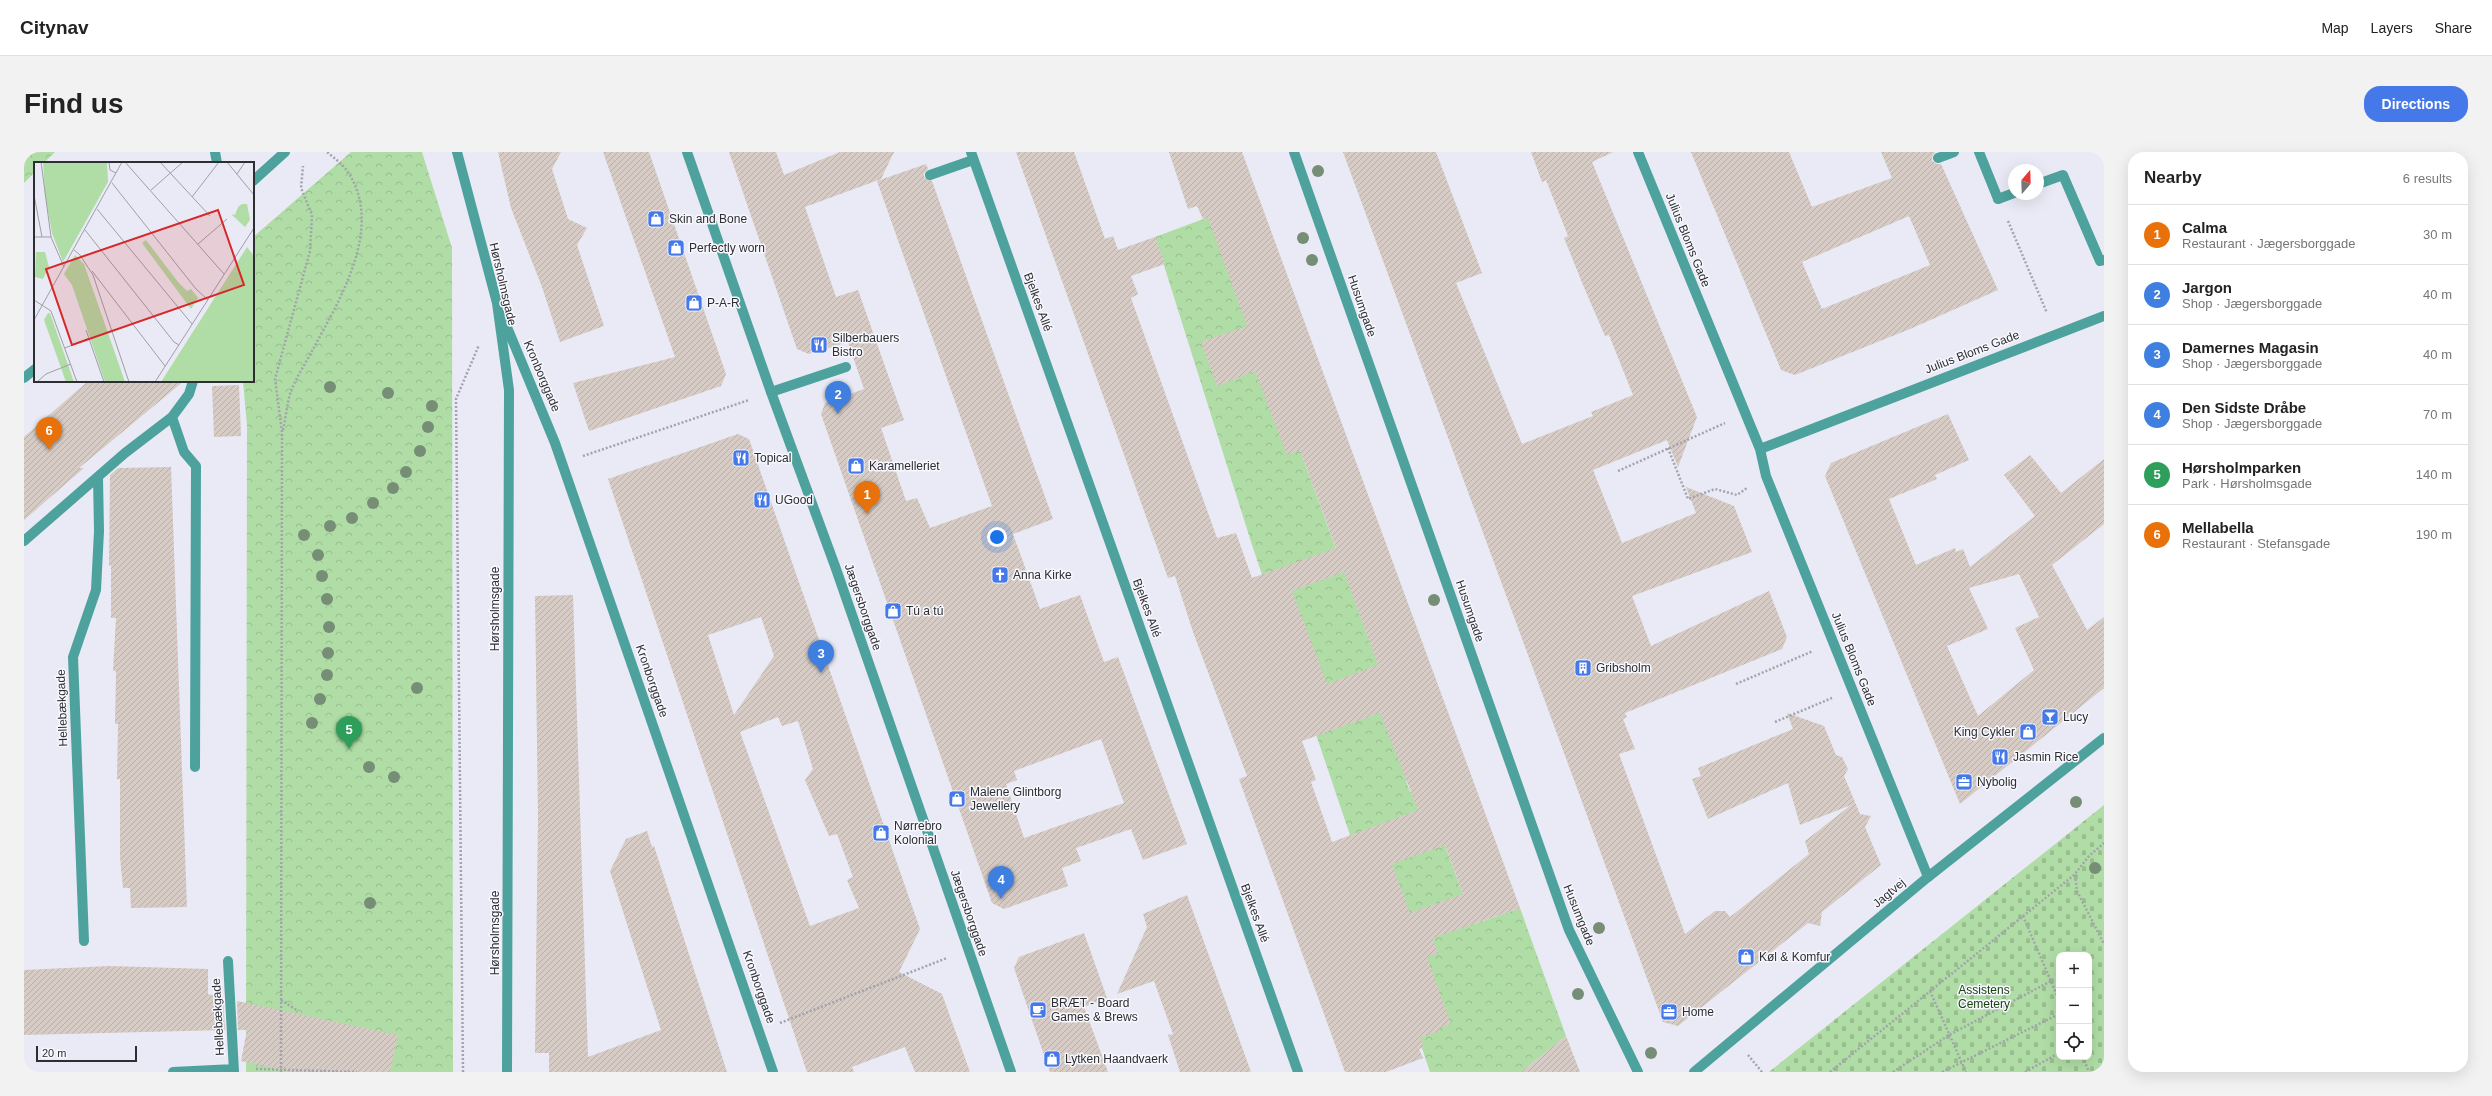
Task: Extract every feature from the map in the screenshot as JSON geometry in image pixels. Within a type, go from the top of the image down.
[{"type":"street","points":[[215,152],[217,162]]},
{"type":"street","points":[[254,180],[285,152]]},
{"type":"street","name":"Hørsholmsgade","points":[[457,152],[497,303],[509,390],[507,1072]]},
{"type":"street","name":"Jægersborggade","points":[[687,152],[771,392],[835,566],[1011,1072]]},
{"type":"street","name":"Husumgade","points":[[1294,152],[1569,930],[1638,1072]]},
{"type":"street","name":"Julius Bloms Gade","points":[[1638,152],[1746,414],[1760,449],[1766,476],[1928,877]]},
{"type":"street","points":[[1938,158],[1954,152]]},
{"type":"street","points":[[1979,152],[1998,199],[2008,195]]},
{"type":"street","points":[[930,175],[972,156]]},
{"type":"street","name":"Bjelkes Allé","points":[[972,156],[1298,1072]]},
{"type":"street","points":[[2044,182],[2063,175],[2100,261],[2104,260]]},
{"type":"street","name":"Kronborggade","points":[[497,303],[562,463],[774,1072]]},
{"type":"street","name":"Julius Bloms Gade","points":[[1760,449],[2104,316]]},
{"type":"street","points":[[771,392],[846,367]]},
{"type":"street","points":[[24,378],[34,370]]},
{"type":"street","points":[[24,541],[125,453],[172,417],[189,394],[193,382]]},
{"type":"street","points":[[172,417],[184,452],[196,466],[195,767]]},
{"type":"street","name":"Hellebækgade","points":[[84,941],[73,657],[96,590],[99,531],[98,477]]},
{"type":"street","name":"Jagtvej","points":[[1694,1072],[1928,877],[2104,738]]},
{"type":"street","name":"Hellebækgade","points":[[228,961],[234,1071]]},
{"type":"street","points":[[173,1072],[234,1071]]},
{"type":"path","points":[[282,432],[291,391],[327,324],[355,261],[363,225],[362,206],[354,186],[345,168],[327,152]]},
{"type":"path","points":[[304,159],[301,188],[312,215],[310,251],[275,379],[282,432],[281,1071],[357,1072]]},
{"type":"path","points":[[1998,199],[2056,334]]},
{"type":"path","points":[[463,1072],[456,399],[480,344]]},
{"type":"path","points":[[562,463],[771,392]]},
{"type":"path","points":[[1618,471],[1746,414]]},
{"type":"path","points":[[1668,448],[1688,499],[1715,489],[1737,495],[1766,476]]},
{"type":"path","points":[[1736,684],[1833,642]]},
{"type":"path","points":[[1775,722],[1852,689]]},
{"type":"path","points":[[1830,1072],[2074,875],[2089,856],[2104,843]]},
{"type":"path","points":[[2074,875],[2077,891],[2104,944]]},
{"type":"path","points":[[2023,916],[2056,993]]},
{"type":"path","points":[[760,1031],[968,950]]},
{"type":"path","points":[[1893,1072],[1949,1035],[2051,981]]},
{"type":"path","points":[[1930,991],[1966,1072]]},
{"type":"path","points":[[281,1000],[298,1011]]},
{"type":"path","points":[[1942,1072],[1961,1061],[2056,1015]]},
{"type":"path","points":[[2025,1072],[2056,1055]]},
{"type":"path","points":[[2084,1060],[2089,1072]]},
{"type":"green space","points":[[24,152],[55,152],[45,162],[34,162],[34,173],[24,183]]},
{"type":"green space","points":[[351,152],[422,152],[452,248],[453,1072],[246,1072],[247,426],[243,382],[254,382],[254,236]]},
{"type":"green space","points":[[1214,215],[1250,334],[1288,417],[1383,678],[1413,779],[1406,781],[1410,792],[1419,789],[1426,794],[1474,924],[1520,908],[1566,1036],[1521,1072],[1430,1072],[1252,545],[1155,237]]},
{"type":"green space","name":"Assistens Cemetery","points":[[2104,805],[2104,1072],[1769,1072]]},
{"type":"building","points":[[498,152],[561,152],[552,169],[568,219],[587,228],[577,245],[604,326],[560,342],[542,287],[511,208]]},
{"type":"building","points":[[603,152],[649,152],[726,374],[721,386],[589,431],[573,383],[675,357]]},
{"type":"building","points":[[729,152],[776,152],[784,175],[840,152],[894,152],[881,179],[805,207],[836,297],[858,290],[904,420],[881,428],[906,501],[917,498],[930,528],[992,506],[877,181],[926,164],[928,169],[924,173],[924,177],[932,181],[1053,519],[1013,534],[1040,609],[1080,595],[1104,662],[1118,657],[1187,844],[1143,860],[1131,829],[1076,848],[1081,861],[1062,868],[1068,886],[1004,909],[992,903],[821,414],[825,403],[864,389],[848,342],[809,354],[797,349]],"holes":[[[1101,739],[1124,803],[1024,838],[1006,784],[1017,780],[1014,771]]]},
{"type":"building","points":[[1016,152],[1074,152],[1105,239],[1113,236],[1118,250],[1155,237],[1165,264],[1131,276],[1138,294],[1131,298],[1217,538],[1236,533],[1252,578],[1336,548],[1300,450],[1287,455],[1255,371],[1217,386],[1201,342],[1247,326],[1208,218],[1203,219],[1197,206],[1188,209],[1169,152],[1242,152],[1520,908],[1433,938],[1438,953],[1427,957],[1451,1024],[1439,1028],[1440,1031],[1420,1038],[1424,1047],[1419,1049],[1423,1058],[1386,1072],[1345,1072],[1239,779],[1247,776],[1193,632],[1175,576],[1168,578]],"holes":[[[1344,572],[1378,665],[1327,684],[1292,591]],[[1380,713],[1418,810],[1332,842],[1311,782],[1316,780],[1302,741]],[[1445,845],[1463,894],[1410,913],[1392,864]]]},
{"type":"building","points":[[1343,152],[1436,152],[1482,273],[1456,283],[1522,444],[1593,416],[1591,412],[1633,395],[1609,335],[1605,336],[1583,285],[1564,238],[1568,236],[1546,180],[1542,182],[1531,152],[1613,152],[1592,162],[1697,417],[1678,467],[1667,440],[1593,470],[1622,543],[1696,513],[1686,487],[1734,506],[1752,552],[1632,596],[1651,646],[1769,591],[1787,637],[1782,649],[1625,713],[1627,717],[1623,719],[1635,749],[1619,754],[1685,934],[1715,911],[1725,911],[1730,917],[1809,854],[1805,841],[1851,805],[1800,825],[1788,783],[1708,819],[1692,779],[1701,776],[1698,768],[1793,729],[1787,713],[1824,726],[1836,755],[1842,757],[1848,769],[1844,776],[1860,814],[1871,816],[1865,827],[1881,865],[1822,912],[1820,926],[1808,923],[1678,1026],[1663,1022]]},
{"type":"building","points":[[1691,152],[1789,152],[1812,207],[1892,178],[1881,152],[1935,152],[1932,157],[1932,161],[1937,164],[1941,164],[1998,290],[1910,329],[1795,375],[1781,370]],"holes":[[[1909,216],[1930,265],[1822,309],[1802,262]]]},
{"type":"building","points":[[87,382],[183,382],[79,468],[84,468],[24,520],[24,437]]},
{"type":"building","points":[[239,385],[241,436],[214,437],[212,386]]},
{"type":"building","points":[[1948,414],[1969,460],[1935,475],[1937,479],[1889,499],[1916,565],[1955,548],[1956,552],[1963,549],[1970,567],[2035,516],[2004,475],[2030,455],[2061,493],[2104,459],[2104,524],[2052,565],[2087,630],[2104,617],[2104,688],[1960,804],[1825,476],[1831,463]],"holes":[[[2019,574],[2039,617],[2015,628],[2034,670],[1978,716],[1947,646],[1988,629],[1969,588]]]},
{"type":"building","points":[[738,434],[749,439],[920,929],[899,972],[942,994],[970,1072],[915,1072],[905,1047],[852,1067],[854,1072],[807,1072],[608,479]],"holes":[[[761,617],[774,656],[734,715],[708,635]],[[778,717],[782,726],[798,721],[813,769],[805,780],[829,836],[837,834],[853,877],[847,880],[859,908],[810,926],[740,732]]]},
{"type":"building","points":[[171,467],[187,907],[131,908],[130,888],[123,888],[120,857],[120,779],[117,779],[118,724],[115,724],[116,671],[113,671],[116,618],[111,618],[111,565],[109,566],[110,475],[118,468]]},
{"type":"building","points":[[573,595],[588,1057],[661,1030],[610,871],[626,839],[647,831],[652,847],[654,846],[727,1072],[549,1072],[549,1053],[535,1053],[538,816],[535,596]]},
{"type":"building","points":[[1187,895],[1251,1072],[1180,1072],[1168,1035],[1173,1034],[1154,981],[1117,994],[1147,927],[1143,914]]},
{"type":"building","points":[[1084,933],[1107,998],[1084,1007],[1108,1072],[1050,1072],[1014,968],[1019,957]]},
{"type":"building","points":[[110,966],[208,969],[208,994],[223,998],[225,1030],[24,1035],[24,970]]},
{"type":"building","points":[[237,1001],[398,1035],[390,1072],[294,1072],[241,1061],[247,1030],[238,1030]]},
{"type":"building","points":[[1566,1036],[1580,1072],[1521,1072]]},
{"type":"place","name":"Skin and Bone","points":[[656,219]]},
{"type":"place","name":"Perfectly worn","points":[[676,248]]},
{"type":"place","name":"P-A-R","points":[[694,303]]},
{"type":"place","name":"Silberbauers Bistro","points":[[819,345]]},
{"type":"place","name":"Jargon","points":[[838,414]]},
{"type":"place","name":"Mellabella","points":[[49,450]]},
{"type":"place","name":"Topical","points":[[741,458]]},
{"type":"place","name":"Karamelleriet","points":[[856,466]]},
{"type":"place","name":"UGood","points":[[762,500]]},
{"type":"place","name":"Calma","points":[[867,514]]},
{"type":"place","name":"Anna Kirke","points":[[1000,575]]},
{"type":"place","name":"Tú a tú","points":[[893,611]]},
{"type":"place","name":"Gribsholm","points":[[1583,668]]},
{"type":"place","name":"Damernes Magasin","points":[[821,673]]},
{"type":"place","name":"Lucy","points":[[2050,717]]},
{"type":"place","name":"King Cykler","points":[[2028,732]]},
{"type":"place","name":"Hørsholmparken","points":[[349,749]]},
{"type":"place","name":"Jasmin Rice","points":[[2000,757]]},
{"type":"place","name":"Nybolig","points":[[1964,782]]},
{"type":"place","name":"Malene Glintborg Jewellery","points":[[957,799]]},
{"type":"place","name":"Nørrebro Kolonial","points":[[881,833]]},
{"type":"place","name":"Den Sidste Dråbe","points":[[1001,899]]},
{"type":"place","name":"Køl & Komfur","points":[[1746,957]]},
{"type":"place","name":"BRÆT - Board Games & Brews","points":[[1038,1010]]},
{"type":"place","name":"Home","points":[[1669,1012]]},
{"type":"place","name":"Lytken Haandvaerk","points":[[1052,1059]]}]
